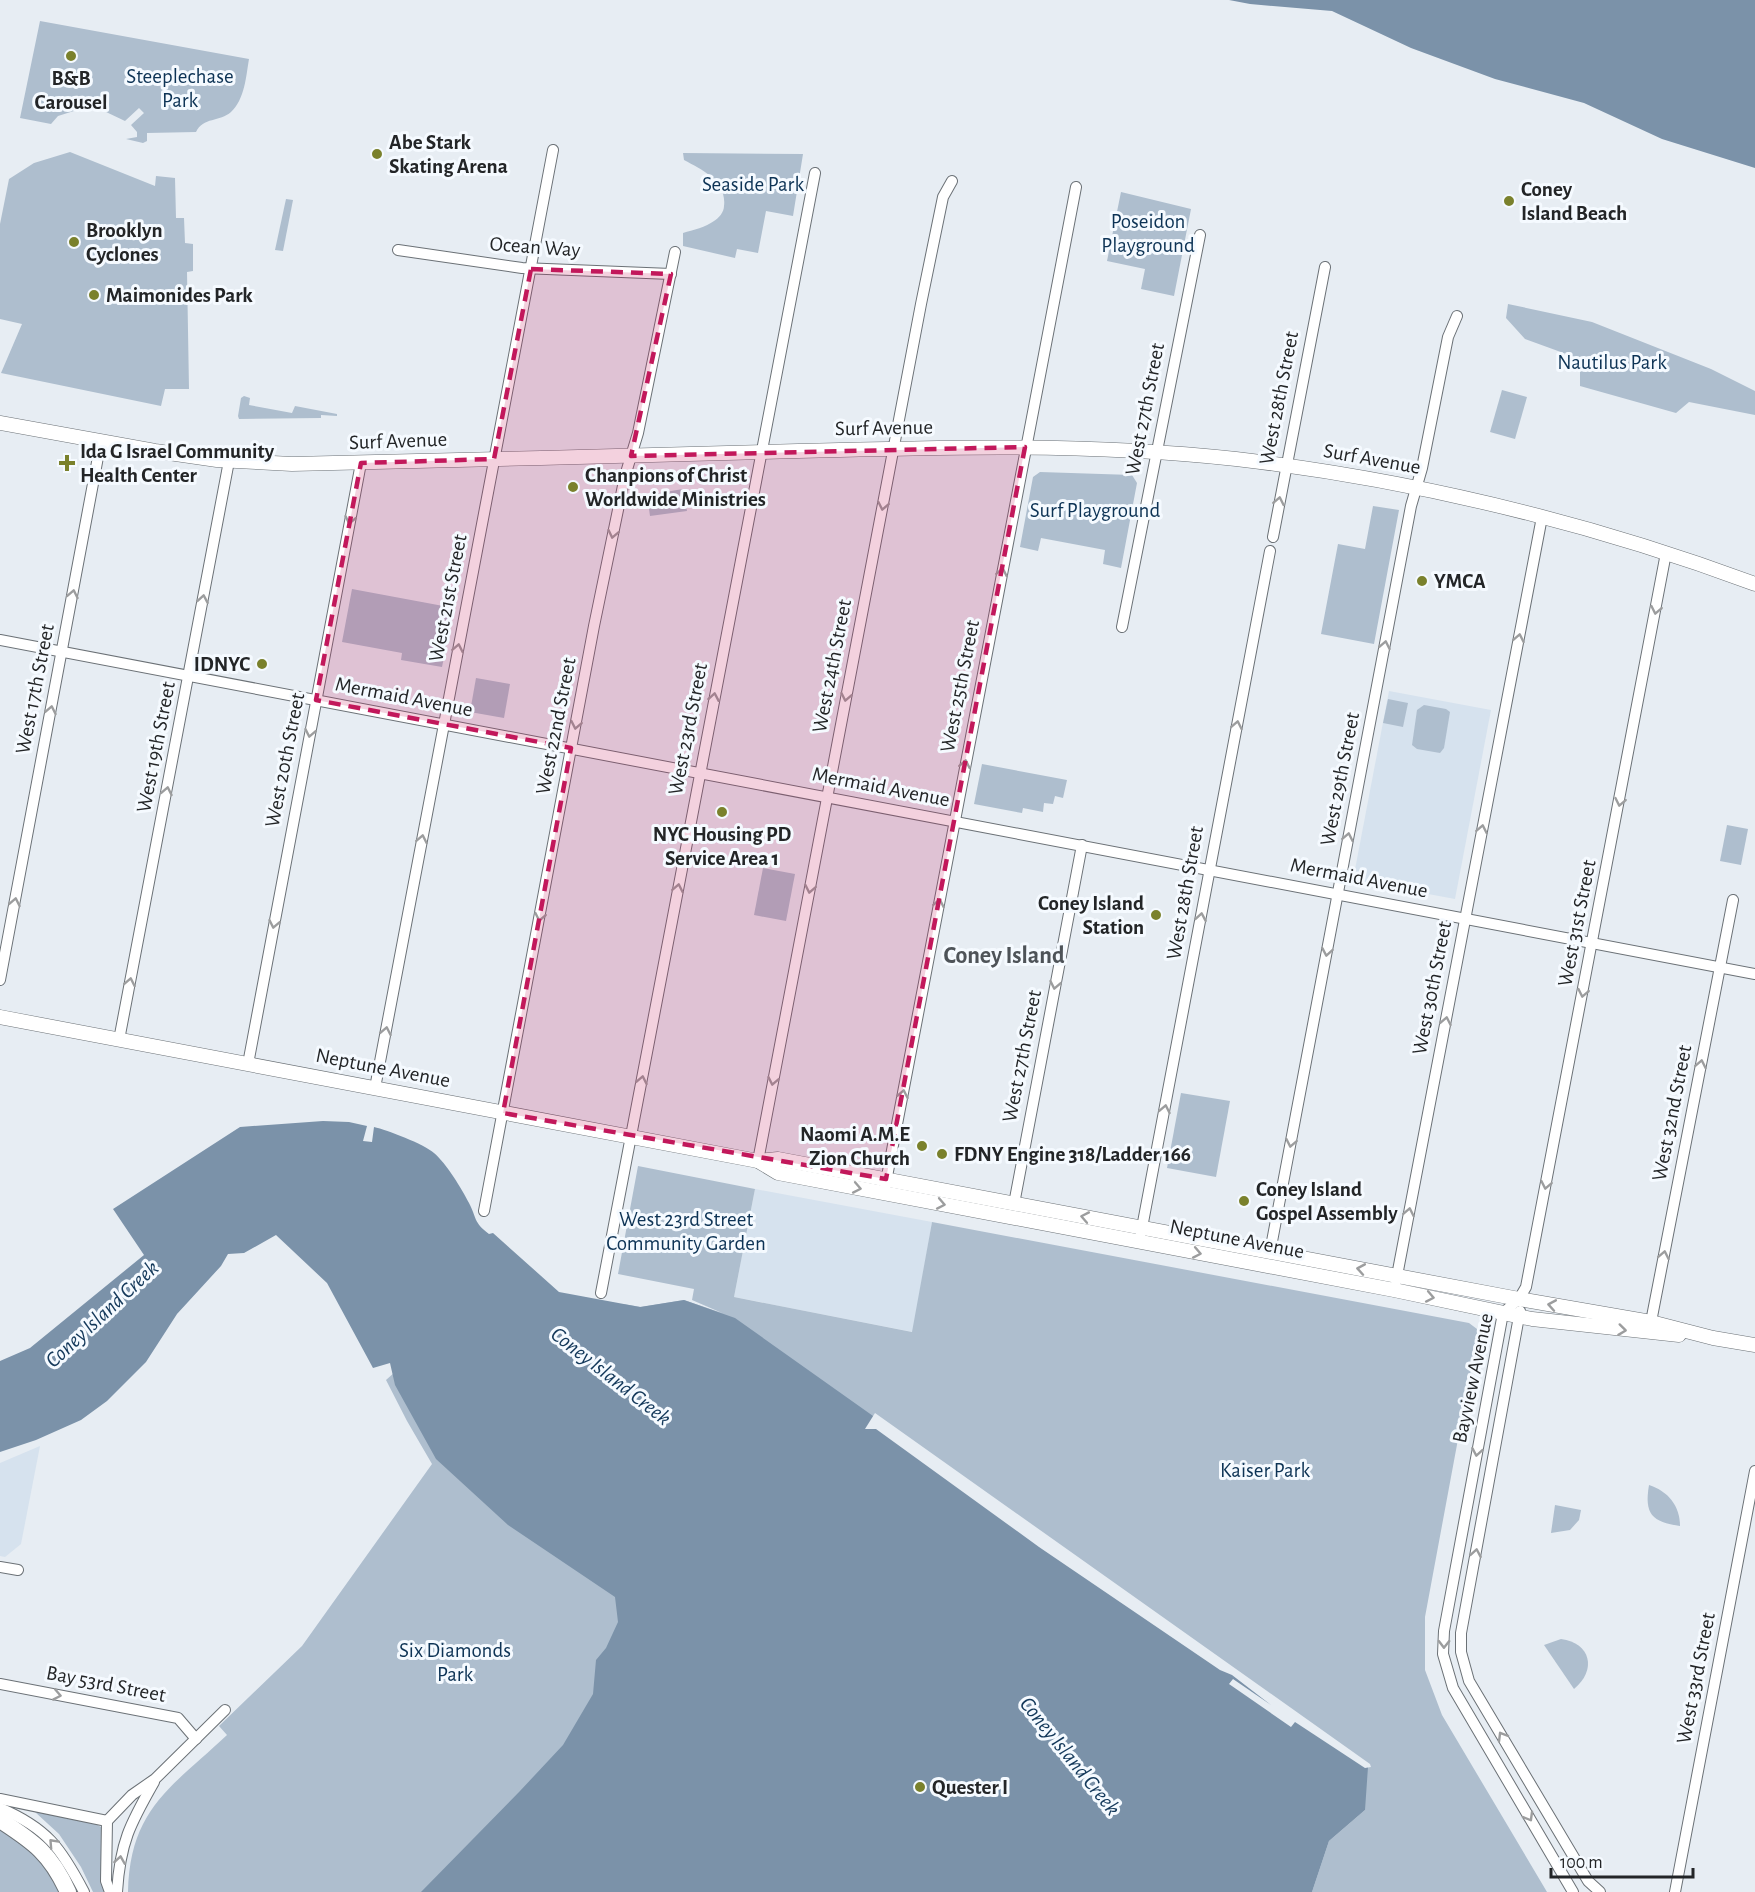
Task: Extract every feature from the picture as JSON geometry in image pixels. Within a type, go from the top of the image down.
[{"type":"highway","points":[[0,1820],[31,1839],[58,1869],[68,1892]]},
{"type":"main road","name":"Surf Avenue","points":[[0,423],[155,452],[229,461],[292,464],[893,448],[1025,447],[1157,453],[1287,466],[1417,488],[1542,517],[1666,552],[1755,584]]},
{"type":"main road","name":"Neptune Avenue","points":[[0,1017],[631,1138],[758,1161],[778,1159],[885,1186],[1141,1235],[1520,1317],[1650,1328]]},
{"type":"main road","name":"Neptune Avenue","points":[[885,1186],[1014,1204],[1141,1235],[1270,1252],[1519,1299],[1650,1328],[1755,1345]]},
{"type":"street","name":"West 21st Street","points":[[375,1088],[553,150]]},
{"type":"street","name":"West 23rd Street","points":[[601,1293],[815,173]]},
{"type":"street","name":"West 24th Street","points":[[758,1161],[893,448],[943,197],[952,181]]},
{"type":"street","name":"West 25th Street","points":[[885,1186],[1076,187]]},
{"type":"street","name":"West 27th Street","points":[[1122,627],[1200,235]]},
{"type":"street","name":"Ocean Way","points":[[398,250],[531,269],[670,274]]},
{"type":"street","name":"West 22nd Street","points":[[484,1211],[594,626],[625,476],[638,433],[675,252]]},
{"type":"street","name":"West 28th Street","points":[[1273,537],[1324,267]]},
{"type":"street","name":"West 29th Street","points":[[1270,1252],[1411,506],[1425,458],[1448,337],[1457,316]]},
{"type":"street","name":"West 17th Street","points":[[0,980],[101,441]]},
{"type":"street","name":"West 19th Street","points":[[119,1040],[229,461]]},
{"type":"street","name":"West 20th Street","points":[[248,1064],[361,463]]},
{"type":"street","name":"West 30th Street","points":[[1394,1290],[1542,517]]},
{"type":"street","name":"West 28th Street","points":[[1141,1235],[1270,551]]},
{"type":"street","name":"West 31st Street","points":[[1519,1299],[1526,1287],[1666,552]]},
{"type":"street","name":"Mermaid Avenue","points":[[0,640],[1755,974]]},
{"type":"street","name":"West 27th Street","points":[[1014,1204],[1082,845]]},
{"type":"street","name":"West 32nd Street","points":[[1650,1328],[1733,900]]},
{"type":"street","name":"Bayview Avenue","points":[[1519,1299],[1503,1312],[1444,1631],[1443,1654],[1453,1688],[1573,1892]]},
{"type":"street","name":"Bayview Avenue","points":[[1519,1299],[1520,1317],[1461,1633],[1461,1652],[1469,1681],[1588,1881],[1600,1892]]},
{"type":"street","name":"West 33rd Street","points":[[1675,1892],[1755,1471]]},
{"type":"street","points":[[0,1567],[18,1570]]},
{"type":"street","name":"Bay 53rd Street","points":[[0,1684],[178,1718],[196,1739]]},
{"type":"street","points":[[111,1892],[106,1881],[106,1821],[132,1795],[155,1779],[225,1710]]},
{"type":"street","points":[[117,1892],[123,1842],[155,1779]]},
{"type":"street","points":[[0,1799],[106,1821]]},
{"type":"street","points":[[0,1808],[23,1818],[51,1839],[66,1859],[84,1892]]},
{"type":"highlighted area","points":[[531,269],[671,274],[631,456],[1025,447],[886,1179],[503,1113],[571,748],[316,700],[361,463],[494,459]]},
{"type":"shaded area","points":[[1389,691],[1491,710],[1455,899],[1353,880]]},
{"type":"shaded area","points":[[755,1189],[932,1222],[913,1332],[734,1297]]},
{"type":"shaded area","points":[[40,1446],[21,1544],[5,1557],[0,1556],[0,1463]]},
{"type":"green space","name":"Steeplechase Park","points":[[40,21],[249,59],[242,94],[231,112],[203,124],[196,132],[147,133],[147,141],[143,143],[126,139],[137,137],[137,132],[131,125],[144,113],[139,108],[125,121],[104,111],[85,109],[79,103],[74,105],[77,110],[58,116],[51,124],[20,118]]},
{"type":"green space","name":"Maimonides Park","points":[[70,152],[155,186],[156,176],[175,178],[176,218],[184,218],[185,243],[193,244],[193,271],[187,272],[189,389],[165,389],[161,406],[1,373],[22,324],[0,319],[0,224],[9,179],[34,163]]},
{"type":"green space","name":"Seaside Park","points":[[683,153],[803,154],[793,216],[766,211],[758,253],[737,249],[735,258],[683,246],[683,233],[703,227],[721,215],[724,198],[718,184],[706,173],[684,160]]},
{"type":"green space","name":"Poseidon Playground","points":[[1121,192],[1191,209],[1174,296],[1141,289],[1145,269],[1107,261]]},
{"type":"green space","points":[[286,199],[293,200],[283,251],[275,250]]},
{"type":"green space","name":"Nautilus Park","points":[[1508,304],[1592,322],[1711,369],[1755,391],[1755,415],[1689,402],[1676,413],[1580,386],[1580,359],[1525,339],[1506,318]]},
{"type":"green space","points":[[1502,390],[1527,397],[1515,439],[1490,432]]},
{"type":"green space","points":[[244,396],[250,398],[249,405],[292,413],[295,406],[337,414],[337,416],[239,419],[241,398]]},
{"type":"green space","name":"Surf Playground","points":[[1040,472],[1132,475],[1137,483],[1121,568],[1103,564],[1105,550],[1041,538],[1038,551],[1020,547],[1033,477]]},
{"type":"green space","points":[[683,489],[687,511],[650,516],[647,495]]},
{"type":"green space","points":[[1373,506],[1399,510],[1374,644],[1321,634],[1338,544],[1365,549]]},
{"type":"green space","points":[[352,589],[454,608],[442,667],[401,660],[402,653],[342,642]]},
{"type":"green space","points":[[476,678],[510,684],[504,718],[470,712]]},
{"type":"green space","points":[[1388,699],[1408,703],[1403,727],[1383,723]]},
{"type":"green space","points":[[1424,705],[1446,709],[1450,712],[1444,748],[1440,753],[1417,749],[1412,745],[1417,710]]},
{"type":"green space","points":[[982,764],[1067,780],[1063,798],[1055,796],[1053,804],[1044,803],[1043,812],[1023,808],[1022,813],[974,804]]},
{"type":"green space","points":[[1727,825],[1748,829],[1741,865],[1720,861]]},
{"type":"green space","points":[[763,868],[795,874],[786,921],[754,915]]},
{"type":"green space","points":[[1181,1093],[1230,1101],[1216,1177],[1167,1168]]},
{"type":"green space","name":"Kaiser Park","points":[[638,1166],[755,1189],[734,1297],[912,1332],[932,1222],[1469,1323],[1477,1329],[1425,1617],[1425,1670],[1442,1715],[1547,1892],[1312,1892],[1329,1841],[1365,1810],[623,1304],[641,1307],[684,1300],[722,1313],[692,1300],[694,1289],[618,1274]]},
{"type":"green space","name":"Six Diamonds Park","points":[[395,1372],[636,1570],[774,1892],[128,1892],[131,1863],[137,1839],[158,1801],[172,1785],[227,1735],[219,1726],[302,1646],[432,1464],[386,1380]]},
{"type":"green space","points":[[1649,1485],[1662,1491],[1672,1500],[1678,1512],[1680,1526],[1663,1522],[1652,1515],[1648,1503]]},
{"type":"green space","points":[[1555,1505],[1581,1510],[1579,1520],[1570,1530],[1551,1533]]},
{"type":"green space","points":[[1561,1639],[1579,1646],[1587,1658],[1586,1674],[1574,1689],[1544,1645]]},
{"type":"green space","points":[[35,1812],[96,1824],[101,1827],[101,1874],[104,1892],[93,1892],[81,1867],[59,1834]]},
{"type":"green space","points":[[0,1816],[75,1892],[0,1892]]},
{"type":"water","points":[[1229,0],[1755,0],[1755,168],[1662,139],[1584,103],[1495,79],[1411,48],[1332,11]]},
{"type":"water","name":"Coney Island Creek","points":[[323,1121],[349,1122],[367,1126],[363,1141],[372,1142],[374,1127],[429,1149],[439,1157],[453,1176],[480,1226],[489,1234],[493,1233],[559,1292],[640,1307],[684,1300],[735,1318],[1368,1767],[1365,1810],[1329,1841],[1312,1892],[421,1892],[563,1745],[593,1694],[596,1660],[606,1648],[618,1622],[615,1597],[508,1525],[436,1459],[395,1385],[390,1363],[373,1368],[327,1283],[276,1235],[244,1253],[228,1254],[221,1266],[177,1314],[146,1362],[107,1401],[81,1420],[36,1440],[0,1452],[0,1361],[30,1348],[144,1255],[113,1209],[240,1127]]},
{"type":"pier","points":[[875,1413],[1370,1764],[1371,1767],[1365,1768],[1295,1722],[1291,1727],[1229,1684],[1233,1679],[1271,1705],[1232,1675],[1220,1670],[1039,1547],[876,1429],[865,1429]]},
{"type":"place","name":"B&B Carousel","points":[[71,56]]},
{"type":"place","name":"Abe Stark Skating Arena","points":[[377,154]]},
{"type":"place","name":"Coney Island Beach","points":[[1509,201]]},
{"type":"place","name":"Brooklyn Cyclones","points":[[74,242]]},
{"type":"place","name":"Maimonides Park","points":[[94,295]]},
{"type":"place","name":"Ida G Israel Community Health Center","points":[[67,463]]},
{"type":"place","name":"Chanpions of Christ Worldwide Ministries","points":[[573,487]]},
{"type":"place","name":"YMCA","points":[[1422,581]]},
{"type":"place","name":"IDNYC","points":[[262,664]]},
{"type":"place","name":"NYC Housing PD Service Area 1","points":[[722,812]]},
{"type":"place","name":"Coney Island Station","points":[[1156,915]]},
{"type":"place","name":"Naomi A.M.E Zion Church","points":[[922,1146]]},
{"type":"place","name":"FDNY Engine 318/Ladder 166","points":[[942,1154]]},
{"type":"place","name":"Coney Island Gospel Assembly","points":[[1244,1201]]},
{"type":"place","name":"Quester I","points":[[920,1787]]},
{"type":"district","name":"Coney Island","points":[[1004,956]]},
{"type":"park label","name":"West 23rd Street Community Garden","points":[[686,1231]]}]
